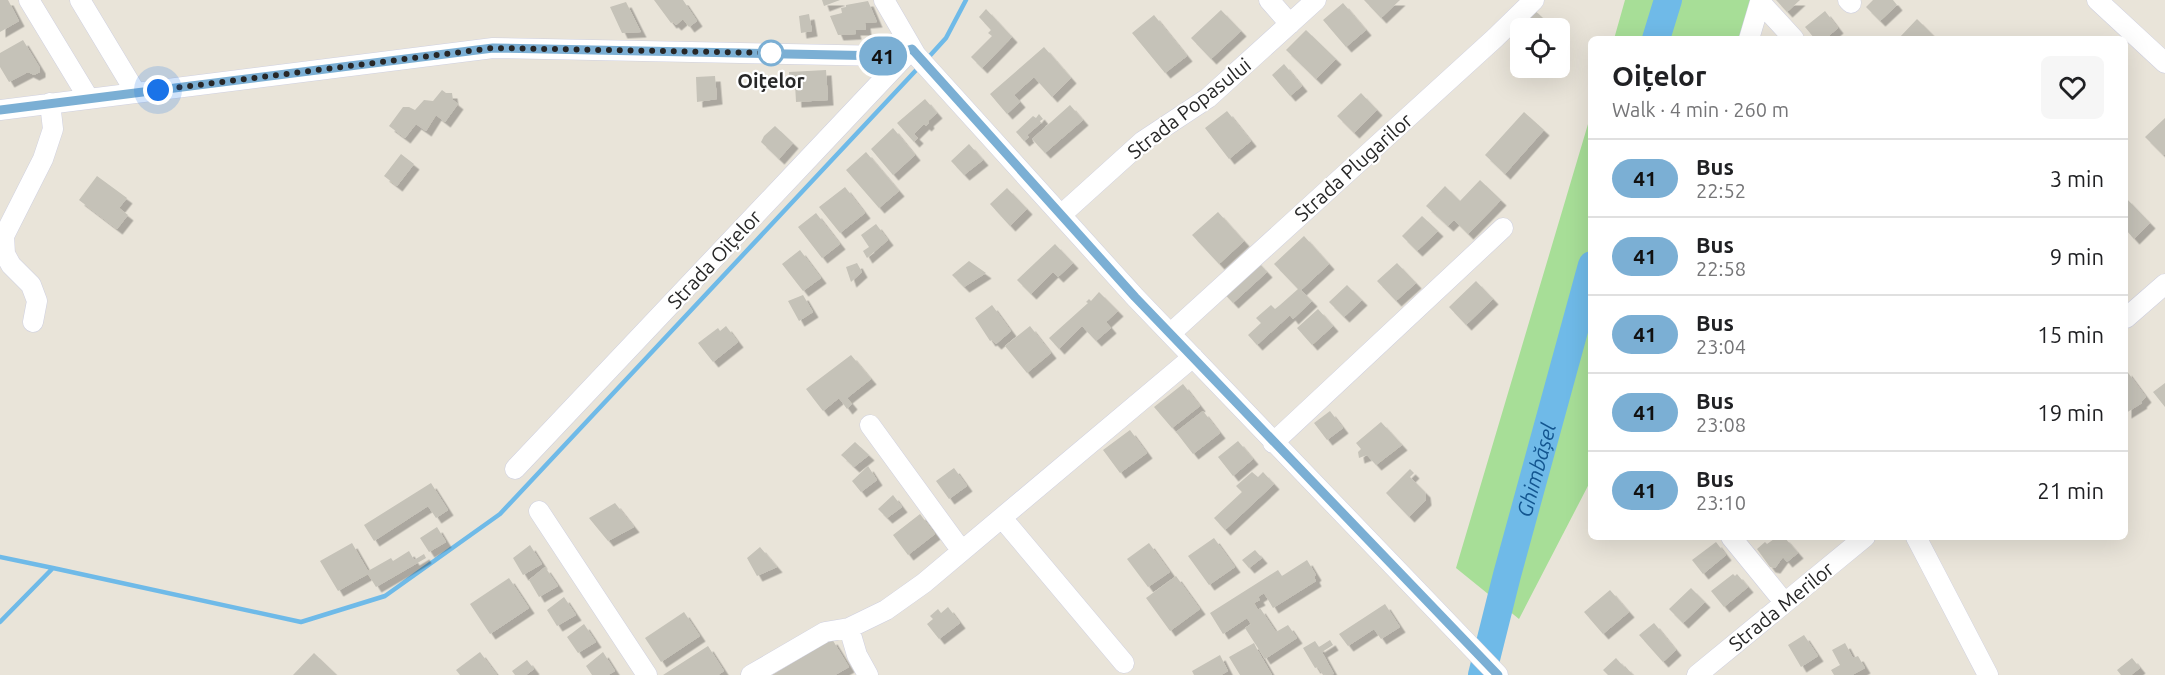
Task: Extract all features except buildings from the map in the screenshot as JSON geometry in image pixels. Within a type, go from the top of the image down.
[{"type":"street","points":[[29,0],[89,99]]},
{"type":"street","points":[[80,0],[136,93]]},
{"type":"street","points":[[884,0],[914,52],[1135,297],[1498,675]]},
{"type":"street","points":[[1269,0],[1290,24]]},
{"type":"street","name":"Strada Popasului","points":[[1061,215],[1143,141],[1208,98],[1316,0]]},
{"type":"street","name":"Strada Plugarilor","points":[[1171,333],[1534,0]]},
{"type":"street","points":[[2097,0],[2165,63]]},
{"type":"street","points":[[1750,36],[1761,1]]},
{"type":"street","points":[[1761,1],[1791,36]]},
{"type":"street","points":[[0,110],[493,48],[887,56],[914,52]]},
{"type":"street","name":"Strada Oițelor","points":[[515,469],[914,52]]},
{"type":"street","points":[[33,322],[37,301],[31,285],[8,260],[5,254],[4,236],[43,159],[53,129],[50,103]]},
{"type":"street","points":[[1274,443],[1503,228]]},
{"type":"street","points":[[2128,316],[2165,284]]},
{"type":"street","points":[[751,675],[825,632],[849,628],[895,603],[924,583],[1193,357]]},
{"type":"street","points":[[870,425],[961,550]]},
{"type":"street","points":[[539,511],[647,675]]},
{"type":"street","points":[[1002,518],[1124,663]]},
{"type":"street","points":[[1733,540],[1784,602]]},
{"type":"street","name":"Strada Merilor","points":[[1697,675],[1861,540]]},
{"type":"street","points":[[1918,540],[1988,675]]},
{"type":"street","points":[[849,628],[857,655],[868,675]]},
{"type":"green space","points":[[1625,0],[1751,0],[1740,36],[1615,36]]},
{"type":"green space","points":[[1588,124],[1588,486],[1519,619],[1456,568]]},
{"type":"waterway","points":[[926,60],[946,38],[966,0]]},
{"type":"waterway","name":"Ghimbășel","points":[[1657,36],[1668,0]]},
{"type":"waterway","points":[[0,622],[53,568],[301,622],[385,596],[500,514],[920,66]]},
{"type":"waterway","name":"Ghimbășel","points":[[1482,675],[1588,280]]},
{"type":"waterway","points":[[0,557],[53,568]]},
{"type":"bus line","name":"41","points":[[0,110],[493,48],[887,56],[912,49],[1135,297],[1498,675]]},
{"type":"place","name":"Oițelor","points":[[771,53]]},
{"type":"route","points":[[158,90],[493,48],[771,53]]}]
